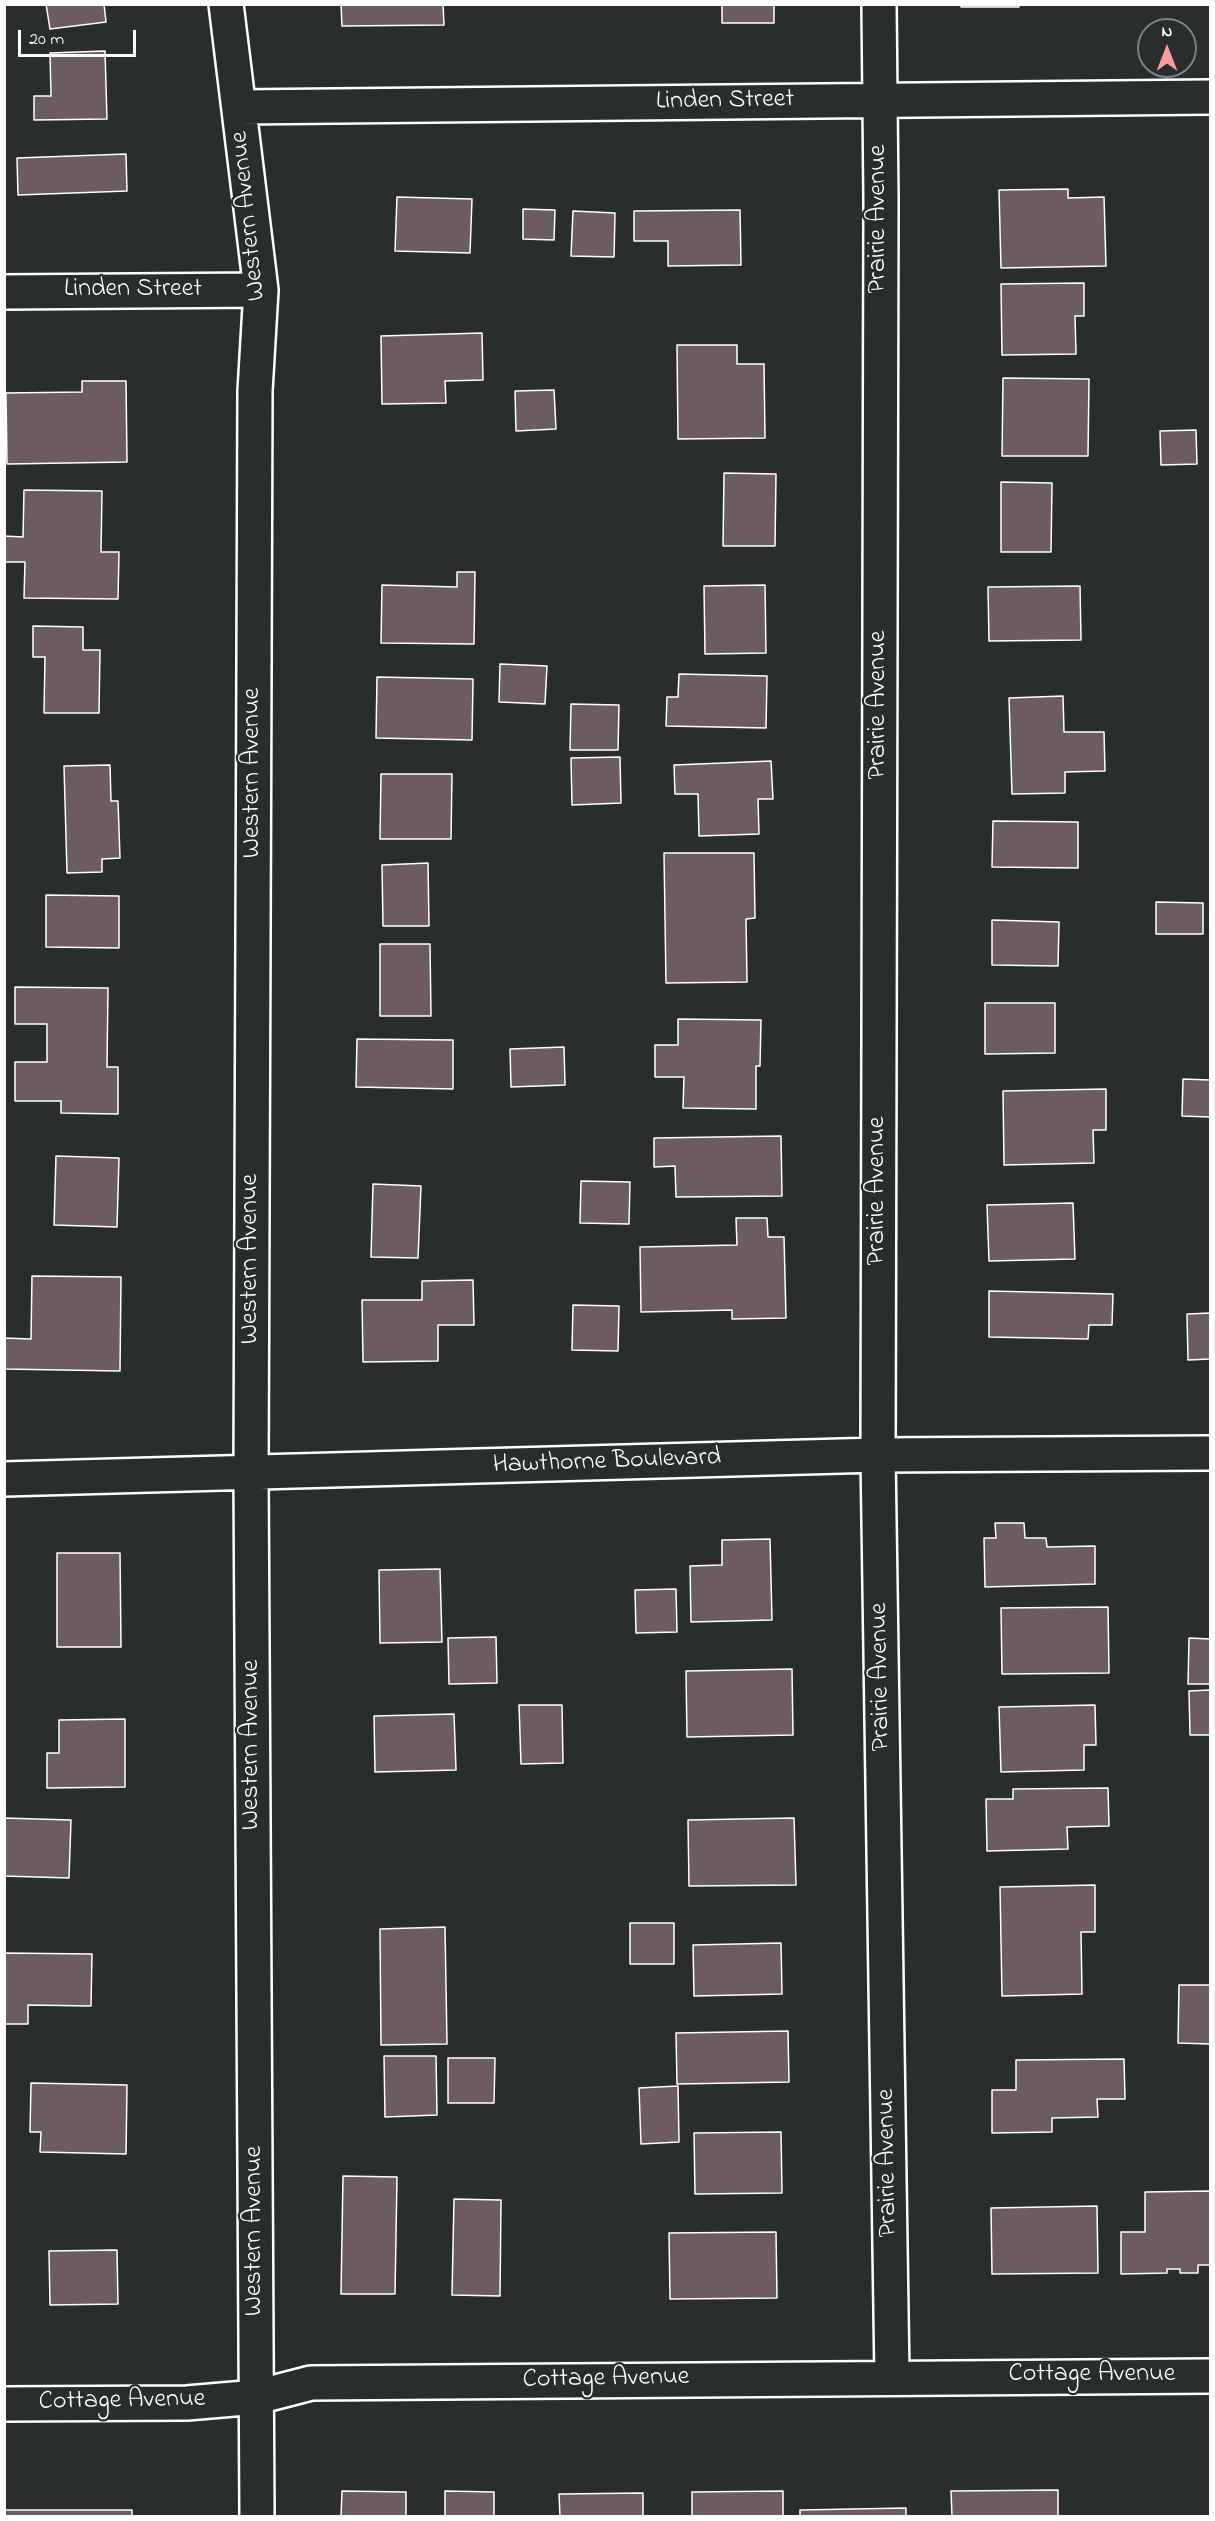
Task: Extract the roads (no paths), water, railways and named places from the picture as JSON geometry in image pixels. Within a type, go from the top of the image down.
[{"type":"street","name":"Western Avenue","points":[[226,4],[261,290],[255,391],[251,1473],[257,2517]]},
{"type":"street","name":"Prairie Avenue","points":[[879,4],[881,236],[878,1455],[892,2377]]},
{"type":"street","name":"Linden Street","points":[[239,107],[1210,97]]},
{"type":"street","name":"Linden Street","points":[[4,292],[261,290]]},
{"type":"street","name":"Hawthorne Boulevard","points":[[4,1479],[878,1455],[1210,1453]]},
{"type":"street","name":"Cottage Avenue","points":[[4,2404],[187,2403],[257,2397],[311,2383],[1210,2376]]}]
